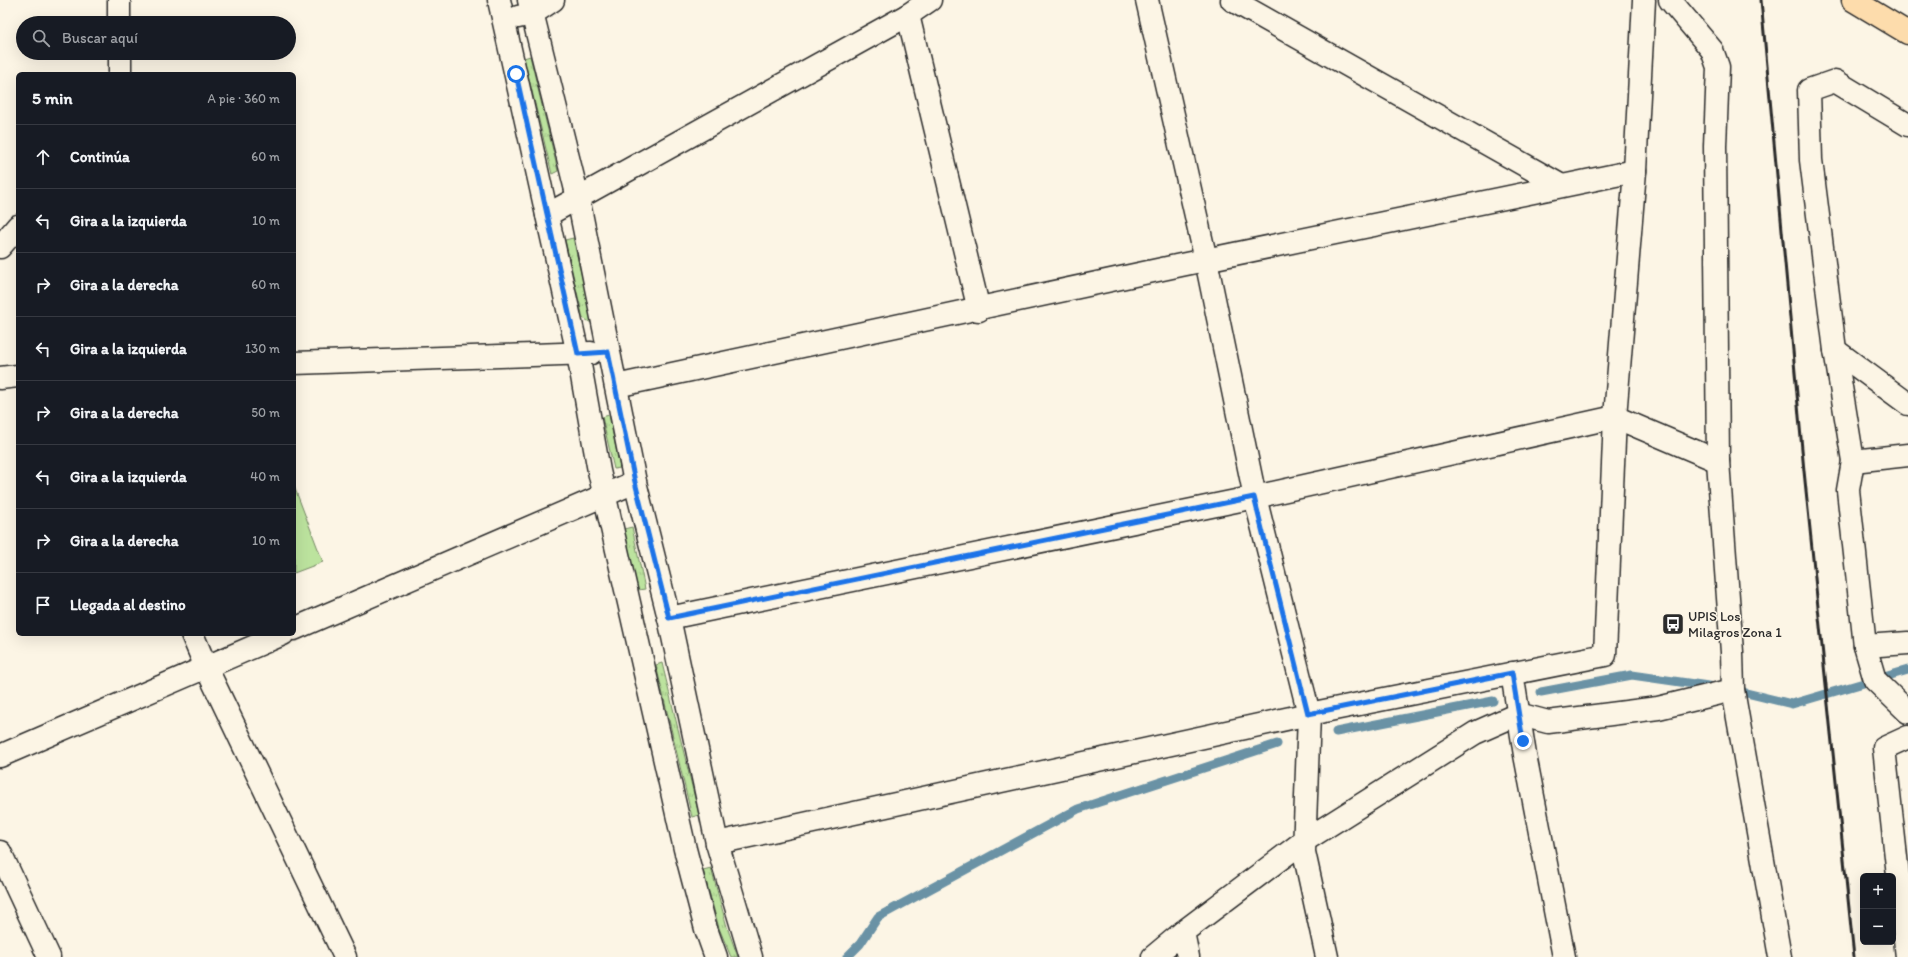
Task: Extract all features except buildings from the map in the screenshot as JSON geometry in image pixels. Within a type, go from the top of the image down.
[{"type":"highway","points":[[1852,0],[1908,33]]},
{"type":"street","points":[[119,0],[119,16]]},
{"type":"street","points":[[499,0],[578,354],[604,496],[684,842],[706,929],[716,957]]},
{"type":"street","points":[[504,21],[530,7],[553,0]]},
{"type":"street","points":[[547,215],[908,15],[930,0]]},
{"type":"street","points":[[1147,0],[1206,260],[1254,497],[1308,714],[1304,852],[1327,957]]},
{"type":"street","points":[[1232,0],[1560,186]]},
{"type":"street","points":[[717,843],[1308,714],[1605,654],[1615,417],[1635,171],[1644,0]]},
{"type":"street","points":[[1670,0],[1712,50],[1718,67],[1715,146],[1718,461],[1732,652],[1733,690],[1780,957]]},
{"type":"street","points":[[530,7],[578,198],[635,482],[669,618],[717,843],[752,957]]},
{"type":"street","points":[[908,15],[979,310]]},
{"type":"street","points":[[120,60],[120,72]]},
{"type":"street","points":[[1908,126],[1835,81],[1808,90],[1811,160],[1835,350],[1853,461],[1848,490],[1865,646],[1875,680],[1908,712]]},
{"type":"street","points":[[616,386],[979,310],[1206,260],[1635,171]]},
{"type":"street","points":[[0,247],[16,228]]},
{"type":"street","points":[[1835,350],[1908,404]]},
{"type":"street","points":[[296,363],[608,352]]},
{"type":"street","points":[[0,378],[16,376]]},
{"type":"street","points":[[669,618],[1254,497],[1615,417],[1718,461]]},
{"type":"street","points":[[1853,461],[1908,455]]},
{"type":"street","points":[[296,628],[635,482]]},
{"type":"street","points":[[193,636],[206,667],[345,957]]},
{"type":"street","points":[[0,756],[278,636]]},
{"type":"street","points":[[1865,646],[1908,643]]},
{"type":"street","points":[[1512,673],[1518,714],[1564,957]]},
{"type":"street","points":[[1154,957],[1183,932],[1304,840],[1475,732],[1518,714],[1548,722],[1658,708],[1733,690]]},
{"type":"street","points":[[1907,957],[1884,748],[1908,737]]},
{"type":"street","points":[[0,852],[49,957]]},
{"type":"street","points":[[1183,932],[1188,957]]},
{"type":"green space","points":[[530,56],[558,171],[552,174],[524,58]]},
{"type":"green space","points":[[573,238],[593,324],[583,318],[565,240]]},
{"type":"green space","points":[[609,415],[620,468],[614,469],[602,417]]},
{"type":"green space","points":[[296,491],[323,562],[296,572]]},
{"type":"green space","points":[[632,527],[645,589],[638,590],[624,529]]},
{"type":"green space","points":[[662,663],[699,815],[692,817],[656,665]]},
{"type":"green space","points":[[711,868],[727,927],[738,957],[731,957],[719,928],[703,870]]},
{"type":"waterway","points":[[1734,690],[1792,704],[1908,670]]},
{"type":"waterway","points":[[1541,692],[1632,675],[1715,687]]},
{"type":"waterway","points":[[1336,732],[1493,701]]},
{"type":"waterway","points":[[847,957],[860,944],[878,917],[1078,809],[1277,744]]},
{"type":"railway","points":[[1761,0],[1804,471],[1854,957]]},
{"type":"place","name":"UPIS Los Milagros Zona 1","points":[[1673,624]]},
{"type":"route","points":[[516,74],[578,354],[608,352],[635,482],[669,618],[1254,497],[1308,714],[1512,673],[1523,741]]}]
